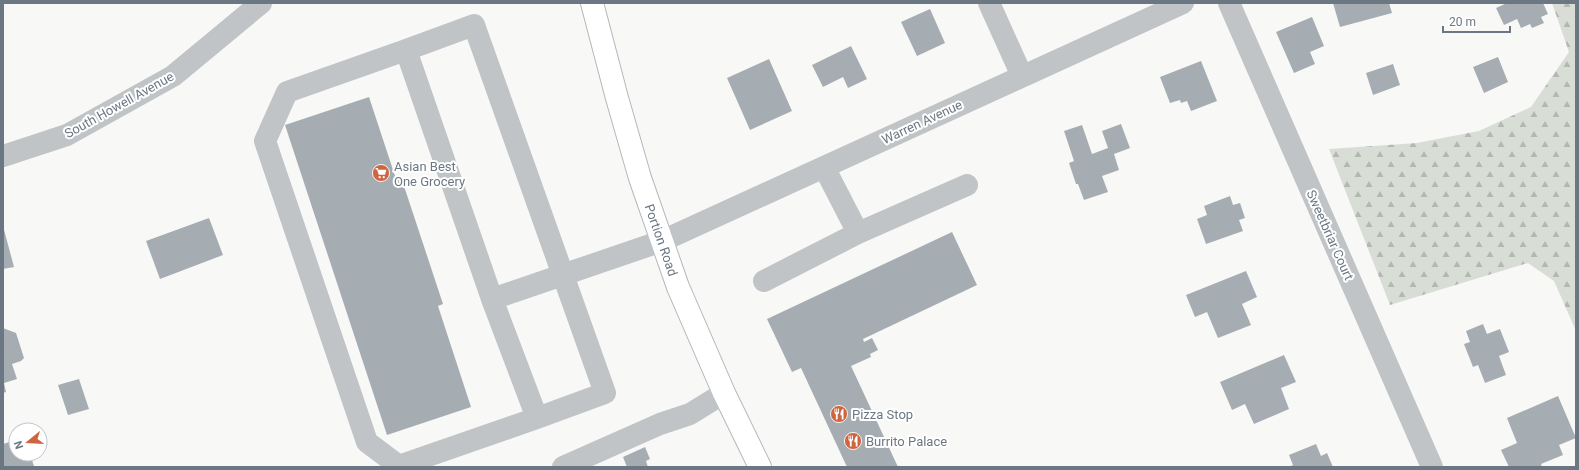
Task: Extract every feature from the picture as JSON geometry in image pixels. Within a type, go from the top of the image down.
[{"type":"main road","name":"Portion Road","points":[[592,3],[640,178],[678,287],[724,393],[760,467]]},
{"type":"street","name":"South Howell Avenue","points":[[3,156],[67,135],[173,76],[261,3]]},
{"type":"street","points":[[989,3],[1022,76]]},
{"type":"street","name":"Warren Avenue","points":[[492,299],[662,241],[1183,3]]},
{"type":"street","name":"Sweetbriar Court","points":[[1228,3],[1432,467]]},
{"type":"street","points":[[474,25],[563,275],[604,393],[538,418],[399,466],[367,442],[266,141],[287,92],[474,25]]},
{"type":"street","points":[[406,50],[492,299],[538,418]]},
{"type":"street","points":[[824,167],[858,233]]},
{"type":"street","points":[[764,281],[858,233],[967,185]]},
{"type":"street","points":[[563,467],[660,424],[690,414],[724,393]]},
{"type":"green space","points":[[1552,3],[1576,3],[1576,331],[1554,281],[1528,263],[1390,305],[1329,149],[1417,143],[1479,131],[1531,107],[1569,52]]},
{"type":"building","points":[[1333,3],[1389,3],[1392,13],[1340,27]]},
{"type":"building","points":[[1507,3],[1543,3],[1548,14],[1541,17],[1544,23],[1532,28],[1530,24],[1521,28],[1517,19],[1504,25],[1496,8]]},
{"type":"building","points":[[930,9],[945,43],[917,56],[901,22]]},
{"type":"building","points":[[1312,17],[1324,46],[1310,52],[1315,64],[1294,73],[1276,32]]},
{"type":"building","points":[[851,46],[867,79],[848,88],[843,77],[823,87],[812,65]]},
{"type":"building","points":[[1498,57],[1508,82],[1484,93],[1473,67]]},
{"type":"building","points":[[769,59],[792,111],[750,130],[727,78]]},
{"type":"building","points":[[1201,61],[1217,101],[1191,111],[1187,101],[1181,103],[1180,100],[1170,103],[1160,77]]},
{"type":"building","points":[[1393,64],[1400,85],[1373,95],[1366,73]]},
{"type":"building","points":[[369,97],[396,179],[401,177],[443,304],[438,306],[471,407],[387,435],[285,125]]},
{"type":"building","points":[[1121,124],[1130,148],[1114,154],[1119,170],[1102,176],[1108,192],[1084,200],[1078,184],[1076,184],[1069,163],[1074,161],[1064,131],[1082,125],[1092,154],[1108,148],[1102,131]]},
{"type":"building","points":[[1230,196],[1233,205],[1240,203],[1245,218],[1239,220],[1243,231],[1206,244],[1197,219],[1207,215],[1204,206]]},
{"type":"building","points":[[209,218],[223,255],[160,279],[146,241]]},
{"type":"building","points":[[3,226],[14,267],[3,269]]},
{"type":"building","points":[[952,232],[977,285],[863,339],[864,342],[872,338],[878,350],[870,354],[871,357],[851,366],[898,467],[847,467],[801,368],[792,372],[767,319]]},
{"type":"building","points":[[1246,271],[1257,297],[1242,304],[1251,325],[1218,338],[1207,312],[1195,317],[1186,295]]},
{"type":"building","points":[[1483,324],[1487,334],[1500,329],[1509,352],[1499,356],[1506,375],[1485,383],[1478,365],[1473,367],[1464,344],[1470,342],[1466,331]]},
{"type":"building","points":[[3,328],[16,333],[24,358],[21,361],[12,364],[17,379],[4,383],[6,392],[3,393]]},
{"type":"building","points":[[1284,355],[1296,382],[1281,388],[1289,409],[1254,424],[1245,404],[1232,410],[1220,382]]},
{"type":"building","points":[[79,379],[89,409],[68,415],[58,385]]},
{"type":"building","points":[[1558,396],[1576,438],[1559,445],[1563,455],[1541,464],[1542,467],[1509,467],[1501,450],[1517,443],[1507,418]]},
{"type":"building","points":[[8,442],[8,462],[33,462],[34,466],[3,467],[3,444]]},
{"type":"building","points":[[1316,444],[1321,456],[1327,453],[1333,467],[1289,467],[1293,465],[1289,455]]},
{"type":"building","points":[[645,447],[650,459],[646,461],[648,467],[627,467],[623,457]]},
{"type":"place","name":"Asian Best One Grocery","points":[[381,173]]},
{"type":"place","name":"Pizza Stop","points":[[839,414]]},
{"type":"place","name":"Burrito Palace","points":[[853,441]]}]
